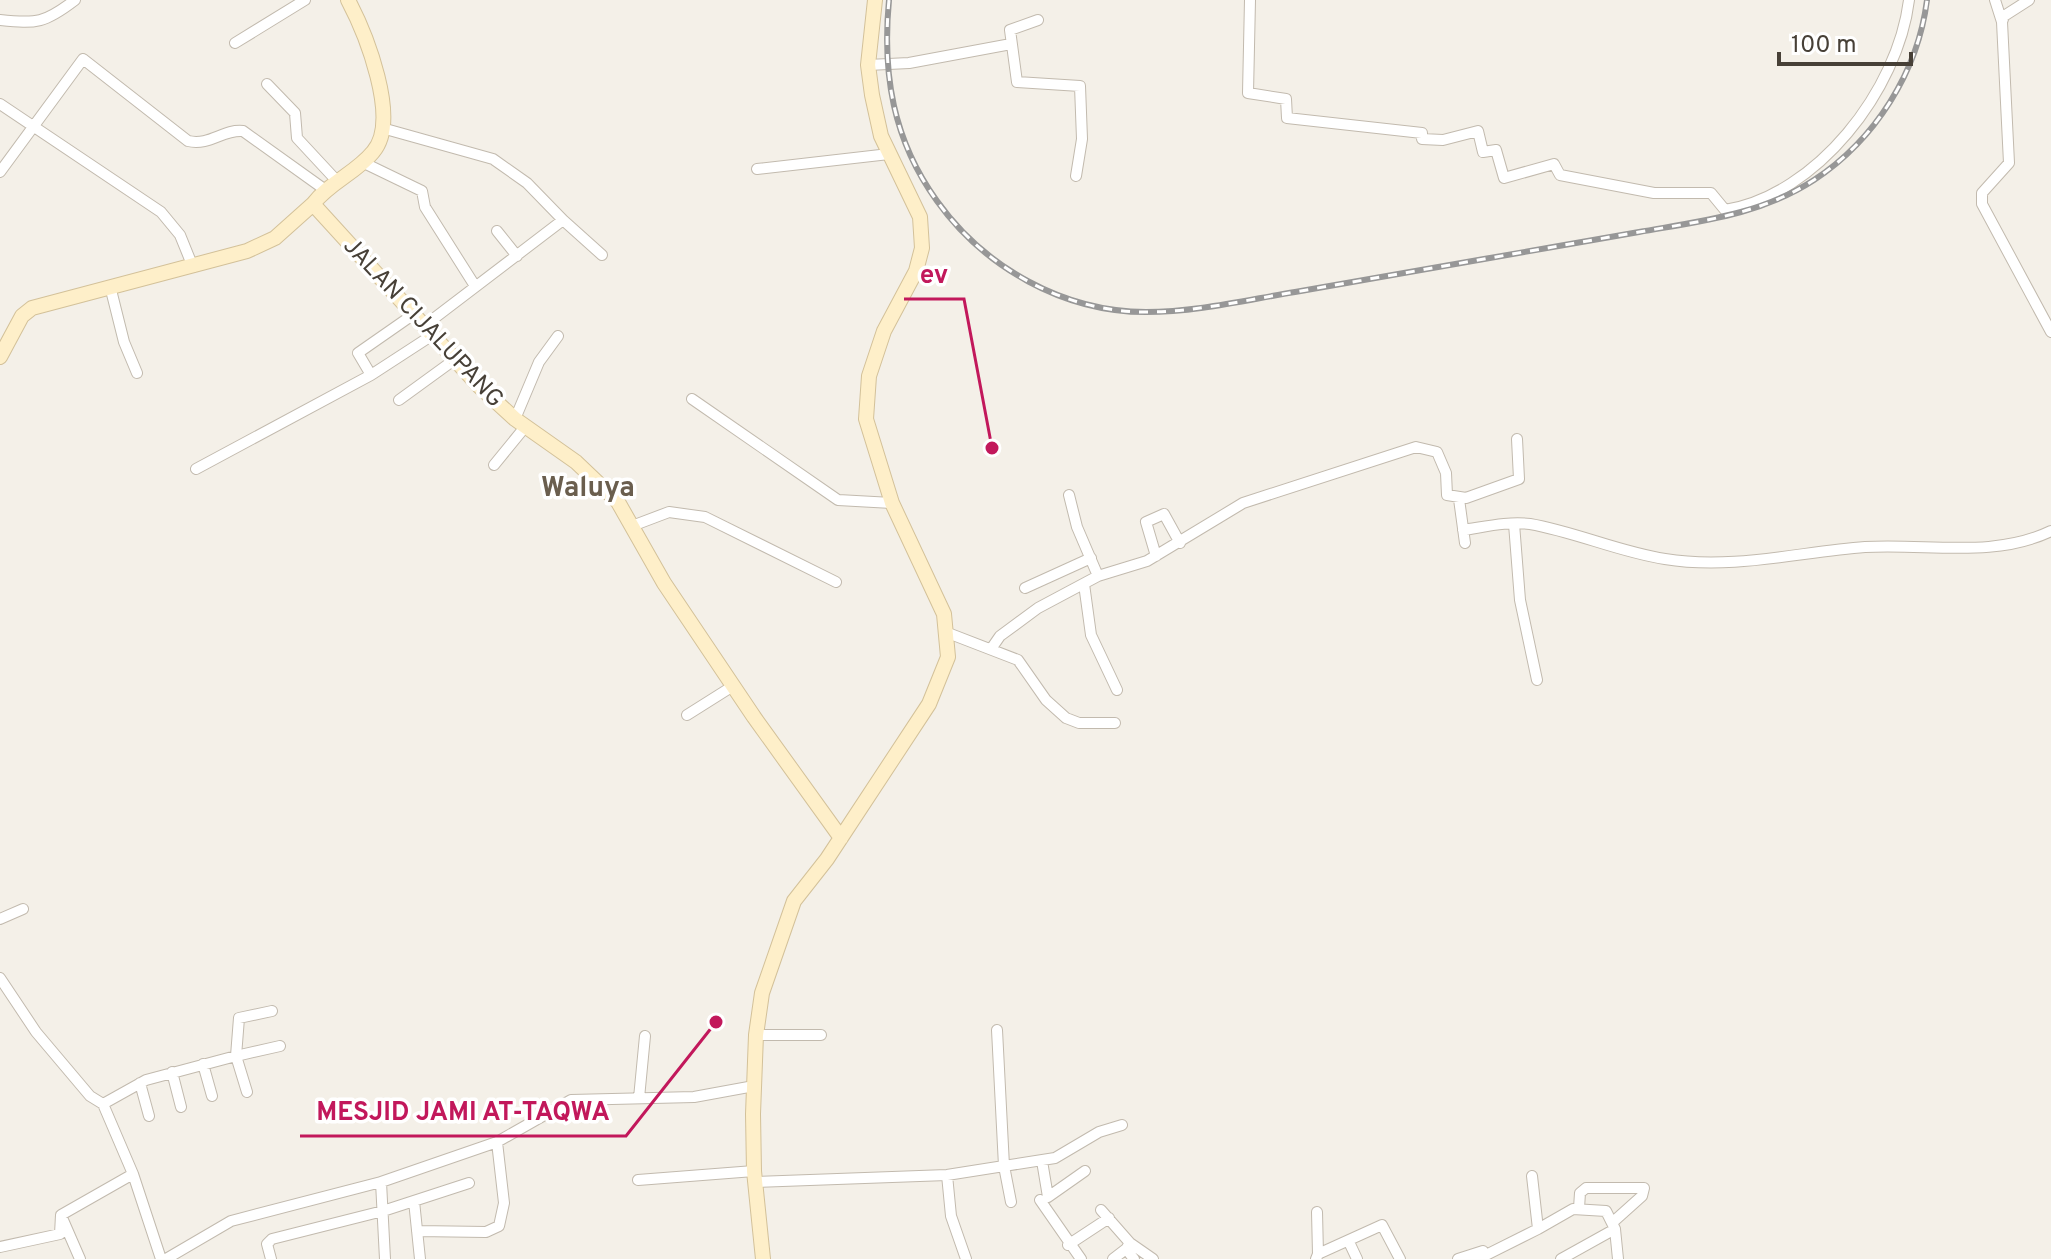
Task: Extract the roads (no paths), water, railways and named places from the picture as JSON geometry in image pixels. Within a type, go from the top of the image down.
[{"type":"street","points":[[0,20],[37,23],[48,20],[75,0]]},
{"type":"street","points":[[235,43],[305,0]]},
{"type":"street","points":[[0,357],[22,316],[32,308],[111,290],[261,245],[286,229],[330,184],[362,162],[378,145],[382,128],[373,58],[348,0]]},
{"type":"street","points":[[763,1259],[754,1177],[756,1035],[762,993],[789,912],[929,704],[945,667],[948,633],[944,614],[892,503],[868,431],[865,408],[869,376],[884,331],[916,271],[922,248],[920,217],[889,154],[866,95],[875,0]]},
{"type":"street","points":[[1250,0],[1248,93],[1286,99],[1287,118],[1422,133],[1422,139],[1443,140],[1478,131],[1483,152],[1496,150],[1504,178],[1554,164],[1560,175],[1654,193],[1711,193],[1725,210],[1751,204],[1799,177],[1819,163],[1849,131],[1868,109],[1891,66],[1909,0]]},
{"type":"street","points":[[1995,0],[2002,22],[2009,163],[1982,193],[1982,204],[2051,332]]},
{"type":"street","points":[[2002,22],[2012,10],[2029,0]]},
{"type":"street","points":[[1038,20],[1010,28],[1019,84],[1081,87],[1082,139],[1076,176]]},
{"type":"street","points":[[868,65],[909,63],[1011,44]]},
{"type":"street","points":[[0,172],[83,59],[188,141],[206,143],[243,131],[330,184]]},
{"type":"street","points":[[267,84],[295,113],[297,138],[330,184]]},
{"type":"street","points":[[0,104],[161,212],[180,235],[193,267]]},
{"type":"street","points":[[382,128],[493,159],[527,183],[602,255]]},
{"type":"street","points":[[757,169],[889,154]]},
{"type":"street","points":[[362,162],[422,191],[425,207],[475,286]]},
{"type":"street","name":"JALAN CIJALUPANG","points":[[313,204],[454,360],[520,423],[593,476],[618,502],[664,583],[841,838]]},
{"type":"street","points":[[196,469],[371,375],[423,325],[563,220]]},
{"type":"street","points":[[497,231],[517,256]]},
{"type":"street","points":[[111,290],[124,342],[137,373]]},
{"type":"street","points":[[371,375],[358,353],[423,325]]},
{"type":"street","points":[[494,465],[520,423],[539,362],[558,336]]},
{"type":"street","points":[[399,400],[454,360]]},
{"type":"street","points":[[692,399],[838,500],[892,503]]},
{"type":"street","points":[[991,649],[1000,636],[1038,608],[1098,576],[1156,556],[1243,503],[1416,447],[1437,452],[1446,473],[1447,495],[1459,499],[1519,479],[1517,439]]},
{"type":"street","points":[[1069,495],[1098,576]]},
{"type":"street","points":[[1459,499],[1465,543]]},
{"type":"street","points":[[632,526],[669,512],[705,517],[773,548],[836,582]]},
{"type":"street","points":[[1156,556],[1146,522],[1164,514],[1180,543]]},
{"type":"street","points":[[1514,524],[1520,600],[1537,680]]},
{"type":"street","points":[[1463,530],[1528,524],[1668,560],[1710,562],[1772,560],[1809,551],[1870,547],[1997,547],[2051,531]]},
{"type":"street","points":[[1025,588],[1091,558]]},
{"type":"street","points":[[1084,584],[1091,635],[1117,690]]},
{"type":"street","points":[[948,633],[1022,663],[1046,700],[1066,718],[1079,723],[1115,723]]},
{"type":"street","points":[[687,715],[733,686]]},
{"type":"street","points":[[0,919],[23,909]]},
{"type":"street","points":[[0,978],[36,1032],[90,1096],[103,1104],[164,1259],[231,1221],[381,1182],[497,1142],[571,1100],[694,1097],[754,1086]]},
{"type":"street","points":[[247,1092],[236,1056],[239,1018],[272,1011]]},
{"type":"street","points":[[997,1030],[1004,1166],[1011,1202]]},
{"type":"street","points":[[756,1035],[821,1035]]},
{"type":"street","points":[[639,1098],[645,1036]]},
{"type":"street","points":[[103,1104],[140,1083],[172,1072],[280,1046]]},
{"type":"street","points":[[203,1064],[212,1096]]},
{"type":"street","points":[[172,1072],[181,1107]]},
{"type":"street","points":[[140,1083],[149,1116]]},
{"type":"street","points":[[638,1180],[947,1175],[1042,1161],[1122,1125]]},
{"type":"street","points":[[417,1231],[486,1232],[499,1226],[504,1194],[497,1142]]},
{"type":"street","points":[[1042,1161],[1048,1197],[1085,1171]]},
{"type":"street","points":[[61,1215],[133,1174]]},
{"type":"street","points":[[947,1175],[954,1226],[966,1259]]},
{"type":"street","points":[[1532,1176],[1538,1229]]},
{"type":"street","points":[[381,1182],[385,1259]]},
{"type":"street","points":[[271,1259],[267,1244],[272,1239],[383,1211],[469,1183]]},
{"type":"street","points":[[1561,1259],[1614,1225],[1642,1196],[1644,1188],[1586,1188],[1580,1193],[1579,1208]]},
{"type":"street","points":[[1040,1200],[1068,1245],[1081,1259]]},
{"type":"street","points":[[414,1201],[420,1259]]},
{"type":"street","points":[[1458,1259],[1495,1248],[1579,1208],[1606,1211],[1614,1225],[1618,1259]]},
{"type":"street","points":[[1317,1212],[1317,1257],[1382,1225],[1400,1259]]},
{"type":"street","points":[[1068,1245],[1105,1214],[1134,1259]]},
{"type":"street","points":[[0,1247],[60,1234],[61,1215]]},
{"type":"street","points":[[61,1215],[80,1259]]},
{"type":"street","points":[[1349,1242],[1357,1259]]},
{"type":"street","points":[[1113,1259],[1128,1246]]},
{"type":"street","points":[[1128,1246],[1153,1259]]},
{"type":"street","points":[[1478,1259],[1495,1248]]},
{"type":"railway","points":[[889,0],[887,54],[901,130],[922,178],[956,225],[1002,265],[1056,294],[1085,304],[1146,312],[1221,305],[1685,224],[1730,215],[1773,201],[1794,192],[1836,164],[1874,124],[1890,102],[1914,53],[1927,0]]},
{"type":"place","name":"ev","points":[[992,448]]},
{"type":"place","name":"MESJID JAMI AT-TAQWA","points":[[716,1022]]},
{"type":"district","name":"Waluya","points":[[588,486]]}]
